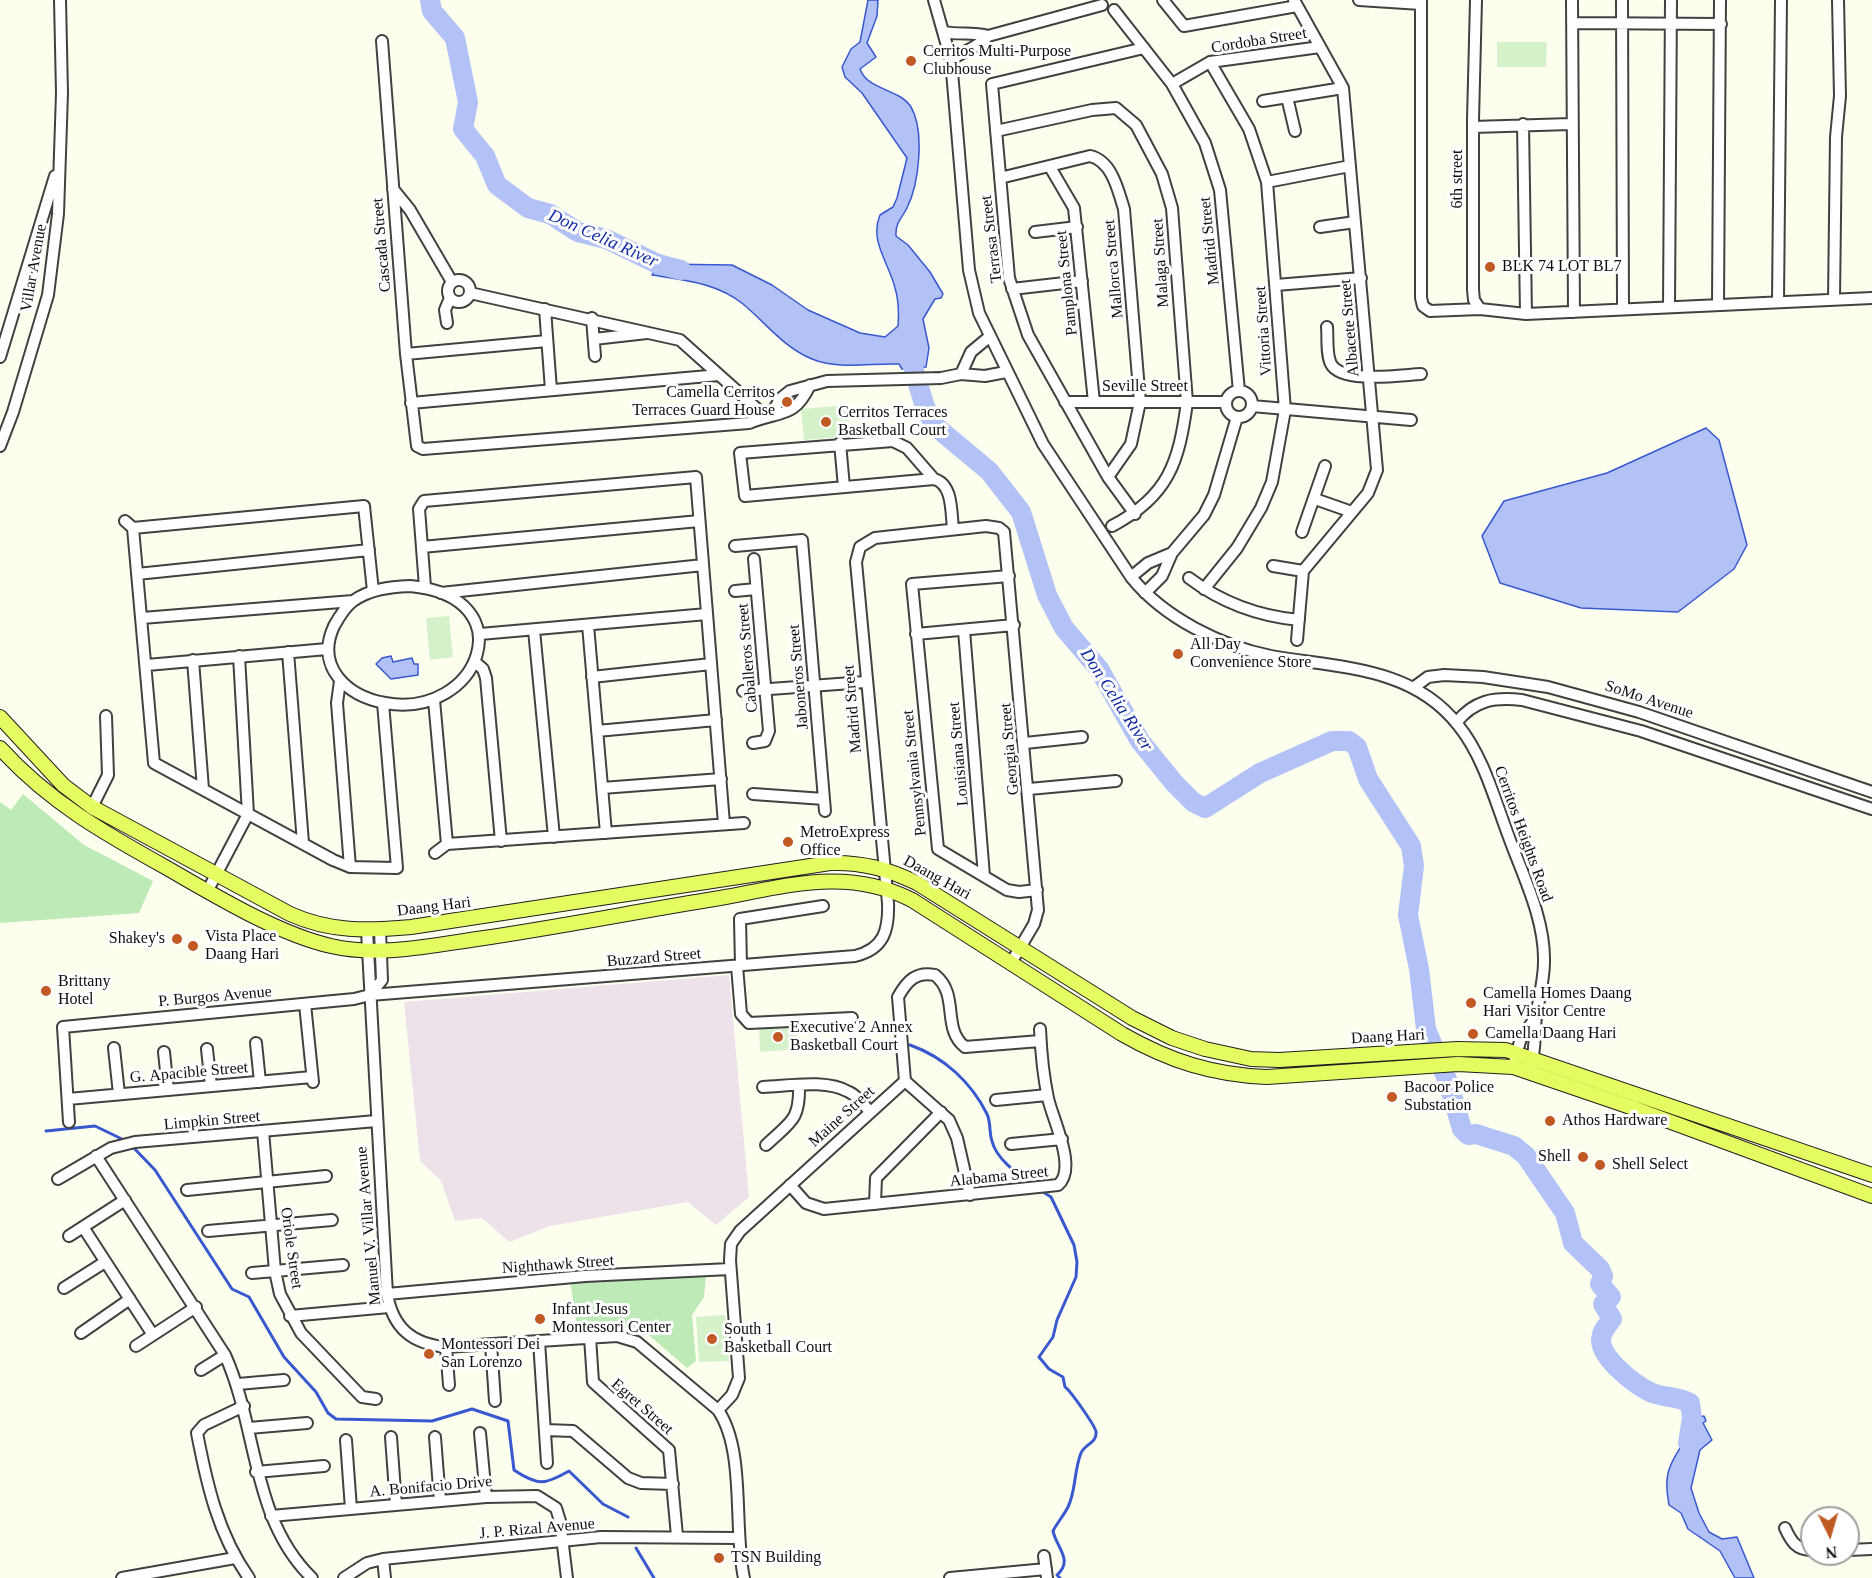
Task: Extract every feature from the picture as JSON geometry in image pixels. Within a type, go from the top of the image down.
[{"type":"main road","name":"Daang Hari","points":[[0,717],[63,785],[92,807],[306,921],[335,929],[373,930],[497,915],[848,862],[884,869],[917,883],[1021,946],[1132,1018],[1172,1038],[1205,1049],[1251,1059],[1279,1060],[1457,1049],[1494,1049],[1516,1053],[1533,1058],[1761,1156],[1872,1196]]},
{"type":"main road","name":"Daang Hari","points":[[0,748],[68,810],[208,890],[314,942],[374,950],[568,926],[831,880],[855,881],[887,888],[912,900],[1131,1040],[1191,1067],[1239,1076],[1267,1077],[1458,1064],[1513,1067],[1768,1140],[1872,1175]]},
{"type":"main road","points":[[664,888],[668,907]]},
{"type":"main road","points":[[1761,1156],[1768,1140]]},
{"type":"street","name":"Villar Avenue","points":[[0,446],[13,412],[48,295],[58,214],[62,93],[60,0]]},
{"type":"street","name":"Cerritos Heights Road","points":[[934,0],[951,60],[969,270],[975,299],[989,337],[1006,372],[1062,475],[1131,577],[1145,593],[1200,631],[1238,647],[1271,656],[1354,668],[1400,681],[1413,687],[1445,710],[1466,735],[1486,777],[1537,914],[1544,962],[1536,1017],[1537,1042],[1530,1072]]},
{"type":"street","points":[[1163,0],[1184,26],[1295,3]]},
{"type":"street","points":[[1359,0],[1421,2],[1421,298],[1423,306],[1430,311],[1480,309],[1490,312],[1526,314],[1872,298]]},
{"type":"street","name":"6th street","points":[[1476,0],[1473,290],[1474,300],[1480,309]]},
{"type":"street","points":[[1572,0],[1574,312]]},
{"type":"street","points":[[1622,0],[1623,309]]},
{"type":"street","points":[[1670,307],[1671,0]]},
{"type":"street","points":[[1718,304],[1720,0]]},
{"type":"street","points":[[1778,301],[1781,0]]},
{"type":"street","points":[[1834,299],[1836,138],[1840,96],[1838,0]]},
{"type":"street","points":[[951,60],[962,52],[977,47],[988,36],[1102,2],[1107,11],[1116,5]]},
{"type":"street","name":"Albacete Street","points":[[1295,3],[1343,88],[1373,418],[1376,478],[1352,512],[1303,571]]},
{"type":"street","name":"Madrid Street","points":[[1116,5],[1144,48],[1172,84],[1205,143],[1220,190],[1239,391]]},
{"type":"street","points":[[1572,23],[1720,24]]},
{"type":"street","points":[[944,32],[957,35],[974,32],[988,36]]},
{"type":"street","name":"Cascada Street","points":[[382,41],[406,354],[417,446],[423,449],[749,423],[768,415]]},
{"type":"street","name":"Cordoba Street","points":[[1172,84],[1210,62],[1320,47]]},
{"type":"street","name":"Terrasa Street","points":[[1135,514],[1108,477],[1028,335],[1012,289],[1009,278],[992,84],[1144,48]]},
{"type":"street","name":"Vittoria Street","points":[[1204,589],[1237,549],[1261,508],[1274,473],[1285,410],[1267,182],[1250,129],[1210,62]]},
{"type":"street","points":[[1263,101],[1343,88]]},
{"type":"street","points":[[1287,97],[1295,131]]},
{"type":"street","name":"Malaga Street","points":[[996,131],[1092,110],[1116,108],[1136,125],[1162,174],[1172,208],[1186,402],[1175,463],[1158,492],[1135,514],[1112,526]]},
{"type":"street","points":[[1523,124],[1526,314]]},
{"type":"street","points":[[1473,127],[1571,124]]},
{"type":"street","name":"Mallorca Street","points":[[1000,178],[1090,156],[1099,158],[1106,164],[1118,190],[1124,209],[1140,402],[1131,444],[1108,477]]},
{"type":"street","name":"Villar Avenue","points":[[0,357],[59,162]]},
{"type":"street","points":[[1267,182],[1350,166]]},
{"type":"street","name":"Pamplona Street","points":[[1050,167],[1074,208],[1094,402]]},
{"type":"street","points":[[393,189],[410,210],[452,282]]},
{"type":"street","points":[[1320,227],[1356,222]]},
{"type":"street","points":[[1035,232],[1077,227]]},
{"type":"street","points":[[1276,285],[1360,278]]},
{"type":"street","points":[[460,280],[466,283],[470,293],[467,300],[460,303],[450,298],[447,291],[452,282],[460,280]]},
{"type":"street","points":[[1012,289],[1082,281]]},
{"type":"street","points":[[470,293],[592,318],[680,340],[768,415],[788,412],[801,403],[810,385],[827,381],[941,378],[961,374],[985,376],[1006,372]]},
{"type":"street","points":[[447,323],[445,310],[450,298]]},
{"type":"street","points":[[544,309],[551,390]]},
{"type":"street","points":[[592,318],[595,356]]},
{"type":"street","points":[[1327,327],[1330,363],[1338,372],[1369,376],[1421,374]]},
{"type":"street","points":[[594,339],[657,333]]},
{"type":"street","points":[[961,374],[971,352],[989,337]]},
{"type":"street","points":[[406,354],[547,341]]},
{"type":"street","points":[[411,403],[719,375]]},
{"type":"street","points":[[1239,391],[1249,395],[1252,406],[1247,415],[1237,417],[1228,412],[1226,402],[1231,394],[1239,391]]},
{"type":"street","name":"Seville Street","points":[[1065,402],[1226,402]]},
{"type":"street","points":[[1252,406],[1412,420]]},
{"type":"street","points":[[1145,593],[1162,576],[1173,553],[1204,515],[1214,495],[1237,417]]},
{"type":"street","points":[[934,479],[915,456],[900,443],[885,440],[740,453],[744,496],[934,479],[940,481],[947,489],[953,529]]},
{"type":"street","points":[[840,443],[844,487]]},
{"type":"street","points":[[1302,532],[1325,466]]},
{"type":"street","points":[[424,587],[419,508],[424,501],[696,477],[724,824]]},
{"type":"street","points":[[1314,499],[1352,512]]},
{"type":"street","points":[[373,591],[364,506],[129,524],[147,665],[154,763],[350,867],[397,868],[383,703]]},
{"type":"street","points":[[422,547],[699,521]]},
{"type":"street","name":"Georgia Street","points":[[953,529],[992,526],[999,528],[1005,537],[1037,890],[1037,916],[1011,963]]},
{"type":"street","name":"Madrid Street","points":[[887,888],[856,562],[860,547],[875,538],[953,529]]},
{"type":"street","name":"Jaboneros Street","points":[[735,546],[802,540],[816,686],[824,805],[753,794]]},
{"type":"street","points":[[137,574],[369,550]]},
{"type":"street","points":[[1131,577],[1148,562],[1173,553]]},
{"type":"street","name":"Caballeros Street","points":[[753,559],[769,737],[765,741],[753,743]]},
{"type":"street","points":[[441,593],[703,565]]},
{"type":"street","points":[[1273,566],[1303,571],[1297,640]]},
{"type":"street","name":"Pennsylvania Street","points":[[1009,576],[912,584],[916,634],[938,849],[1013,892],[1037,890]]},
{"type":"street","points":[[1189,578],[1204,589],[1248,611],[1275,618],[1299,620]]},
{"type":"street","points":[[142,618],[353,601],[373,591],[397,587],[424,587],[457,601],[468,611],[480,634],[475,662],[449,691],[434,700],[407,704],[383,703],[362,696],[340,681],[330,664],[327,649],[338,620],[353,601]]},
{"type":"street","points":[[735,591],[756,590]]},
{"type":"street","points":[[480,634],[707,614]]},
{"type":"street","points":[[588,625],[606,833]]},
{"type":"street","points":[[916,634],[1014,626]]},
{"type":"street","points":[[534,630],[554,837]]},
{"type":"street","name":"Louisiana Street","points":[[964,630],[984,876]]},
{"type":"street","points":[[147,665],[327,649]]},
{"type":"street","points":[[288,652],[303,843]]},
{"type":"street","points":[[208,890],[248,814],[239,656]]},
{"type":"street","points":[[193,660],[203,789]]},
{"type":"street","points":[[475,662],[483,669],[486,678],[501,841]]},
{"type":"street","points":[[592,677],[711,664]]},
{"type":"street","name":"SoMo Avenue","points":[[1413,687],[1428,677],[1444,675],[1494,678],[1548,687],[1639,712],[1872,792]]},
{"type":"street","points":[[340,681],[337,703],[350,867]]},
{"type":"street","points":[[743,691],[866,682]]},
{"type":"street","name":"SoMo Avenue","points":[[1456,723],[1470,707],[1482,702],[1503,698],[1531,702],[1641,731],[1872,809]]},
{"type":"street","points":[[434,700],[447,844]]},
{"type":"street","points":[[92,807],[108,775],[106,716]]},
{"type":"street","points":[[597,731],[716,720]]},
{"type":"street","points":[[1025,743],[1082,737]]},
{"type":"street","points":[[602,788],[721,779]]},
{"type":"street","points":[[1029,789],[1116,781]]},
{"type":"street","points":[[435,854],[447,844],[744,823]]},
{"type":"street","name":"Buzzard Street","points":[[370,994],[855,956],[871,950],[885,937],[887,888]]},
{"type":"street","points":[[823,906],[740,919],[741,1014],[749,1023],[852,1018]]},
{"type":"street","name":"Manuel V. Villar Avenue","points":[[373,930],[374,950],[370,994],[376,1121],[387,1294],[395,1321],[414,1340],[446,1347],[618,1336],[637,1342],[718,1410],[726,1422],[733,1446],[738,1538],[744,1578]]},
{"type":"street","points":[[970,1195],[954,1128],[941,1112],[905,1081],[898,997],[911,980],[926,974],[935,975],[948,989],[954,1035],[965,1047],[1040,1041]]},
{"type":"street","name":"P. Burgos Avenue","points":[[68,1099],[63,1027],[354,999],[370,994]]},
{"type":"street","name":"G. Apacible Street","points":[[68,1099],[260,1082],[312,1080],[305,1004]]},
{"type":"street","name":"Cerritos Heights Road","points":[[1513,1067],[1521,1038],[1536,1017]]},
{"type":"street","name":"Alabama Street","points":[[790,1185],[806,1203],[818,1209],[1054,1187],[1064,1178],[1062,1139],[1047,1095],[1040,1029]]},
{"type":"street","points":[[256,1043],[260,1082]]},
{"type":"street","points":[[114,1048],[119,1094]]},
{"type":"street","points":[[207,1049],[211,1086]]},
{"type":"street","points":[[164,1052],[168,1090]]},
{"type":"street","name":"Maine Street","points":[[718,1410],[732,1395],[739,1378],[730,1269],[730,1251],[735,1237],[905,1081]]},
{"type":"street","points":[[763,1087],[800,1086],[840,1089],[856,1097],[870,1112]]},
{"type":"street","points":[[766,1145],[796,1117],[799,1111],[800,1086]]},
{"type":"street","points":[[996,1100],[1047,1095]]},
{"type":"street","points":[[68,1099],[69,1122]]},
{"type":"street","points":[[875,1204],[876,1178],[941,1112]]},
{"type":"street","name":"Limpkin Street","points":[[58,1179],[115,1146],[135,1142],[376,1121]]},
{"type":"street","name":"Oriole Street","points":[[263,1131],[275,1271],[280,1294],[301,1334],[363,1396],[376,1399]]},
{"type":"street","points":[[1011,1144],[1062,1139]]},
{"type":"street","points":[[96,1156],[225,1355],[238,1384],[249,1428],[256,1472],[271,1516],[297,1561],[312,1578]]},
{"type":"street","points":[[187,1190],[326,1176]]},
{"type":"street","points":[[69,1236],[125,1200]]},
{"type":"street","points":[[208,1231],[332,1220]]},
{"type":"street","points":[[83,1227],[153,1335]]},
{"type":"street","points":[[64,1288],[105,1262]]},
{"type":"street","points":[[252,1273],[343,1265]]},
{"type":"street","name":"Nighthawk Street","points":[[387,1294],[585,1276],[730,1269]]},
{"type":"street","points":[[81,1333],[130,1299]]},
{"type":"street","points":[[136,1346],[196,1307]]},
{"type":"street","points":[[290,1316],[389,1307]]},
{"type":"street","name":"Egret Street","points":[[590,1337],[593,1382],[669,1450],[677,1536]]},
{"type":"street","points":[[539,1341],[547,1463]]},
{"type":"street","points":[[491,1344],[495,1401]]},
{"type":"street","points":[[446,1347],[449,1385]]},
{"type":"street","points":[[201,1370],[225,1355]]},
{"type":"street","points":[[238,1384],[284,1380]]},
{"type":"street","points":[[244,1406],[204,1425],[197,1433],[208,1491],[235,1558],[249,1578]]},
{"type":"street","points":[[249,1428],[307,1423]]},
{"type":"street","points":[[545,1430],[573,1431],[628,1478],[641,1483],[673,1484]]},
{"type":"street","points":[[480,1433],[486,1497]]},
{"type":"street","points":[[391,1437],[396,1505]]},
{"type":"street","points":[[435,1437],[440,1501]]},
{"type":"street","points":[[346,1440],[351,1509]]},
{"type":"street","points":[[256,1472],[324,1466]]},
{"type":"street","name":"A. Bonifacio Drive","points":[[271,1516],[524,1494],[547,1501],[556,1508],[564,1541],[567,1578]]},
{"type":"street","points":[[1785,1528],[1792,1543],[1800,1548]]},
{"type":"street","name":"J. P. Rizal Avenue","points":[[345,1578],[367,1563],[383,1558],[564,1541],[677,1536],[738,1538]]},
{"type":"street","points":[[950,1578],[1046,1574],[1044,1556]]},
{"type":"street","points":[[122,1578],[235,1558]]},
{"type":"street","points":[[383,1558],[385,1578]]},
{"type":"shaded area","points":[[729,975],[749,1197],[716,1225],[688,1202],[550,1226],[509,1242],[482,1218],[455,1221],[441,1181],[420,1161],[404,1002]]},
{"type":"green space","points":[[1497,42],[1547,42],[1546,67],[1497,67]]},
{"type":"green space","name":"Cerritos Terraces Basketball Court","points":[[847,405],[850,436],[804,440],[801,409]]},
{"type":"green space","points":[[449,616],[453,657],[430,660],[426,618]]},
{"type":"green space","points":[[23,794],[84,845],[153,881],[139,913],[0,923],[0,802],[11,810]]},
{"type":"green space","name":"Executive 2 Annex Basketball Court","points":[[796,1024],[798,1049],[760,1052],[759,1026]]},
{"type":"green space","points":[[706,1275],[704,1297],[692,1315],[696,1361],[687,1368],[643,1330],[621,1327],[577,1333],[570,1281]]},
{"type":"green space","name":"South 1 Basketball Court","points":[[725,1315],[729,1361],[699,1362],[696,1317]]},
{"type":"water","points":[[868,0],[878,0],[877,16],[867,43],[876,57],[860,69],[870,82],[906,101],[911,107],[918,130],[919,157],[915,185],[907,208],[898,224],[896,236],[908,245],[930,272],[943,294],[941,298],[935,299],[923,319],[929,348],[926,367],[902,369],[899,364],[844,365],[812,359],[792,348],[743,304],[722,291],[700,283],[652,275],[658,264],[732,265],[772,285],[808,310],[860,333],[885,337],[898,326],[897,298],[878,243],[877,225],[880,215],[893,207],[907,158],[862,93],[845,77],[842,67],[851,49],[860,42]]},
{"type":"water","points":[[1706,428],[1719,440],[1747,545],[1734,569],[1678,612],[1581,608],[1500,583],[1482,536],[1504,501],[1607,473]]},
{"type":"water","points":[[391,656],[393,662],[412,658],[414,664],[418,664],[418,675],[391,679],[376,664],[382,658]]},
{"type":"water","points":[[1704,1416],[1706,1421],[1703,1423],[1712,1440],[1700,1450],[1691,1488],[1699,1513],[1709,1532],[1722,1539],[1737,1537],[1754,1578],[1735,1578],[1720,1551],[1688,1529],[1681,1513],[1669,1505],[1667,1481],[1672,1461],[1684,1441],[1688,1424],[1692,1418]]},
{"type":"waterway","name":"Don Celia River","points":[[430,0],[432,11],[455,38],[468,102],[463,129],[485,156],[497,185],[528,208],[550,214],[578,232],[606,239],[658,264],[681,270]]},
{"type":"waterway","name":"Don Celia River","points":[[906,344],[925,407],[935,426],[989,471],[1021,512],[1047,595],[1064,628],[1099,669],[1140,741],[1193,802],[1205,808],[1260,773],[1332,741],[1349,741],[1357,747],[1368,779],[1411,846],[1414,866],[1408,915],[1419,969],[1426,1029],[1448,1082],[1462,1129],[1468,1135],[1476,1134],[1514,1146],[1526,1156],[1565,1213],[1573,1243],[1600,1269],[1603,1276],[1600,1284],[1611,1297],[1603,1304],[1612,1319],[1601,1339],[1606,1354],[1619,1370],[1643,1388],[1655,1394],[1690,1403],[1692,1418],[1688,1443]]},
{"type":"waterway","points":[[910,1045],[934,1056],[965,1081],[987,1114],[994,1148],[1008,1165],[1032,1184]]},
{"type":"waterway","points":[[46,1131],[95,1126],[126,1141]]},
{"type":"waterway","points":[[131,1145],[155,1170],[232,1289],[249,1297],[284,1357],[316,1392],[328,1413],[336,1419],[432,1421],[472,1409],[508,1421],[514,1470],[529,1479],[542,1482],[569,1471],[603,1504],[628,1517]]},
{"type":"waterway","points":[[1040,1190],[1051,1197],[1074,1245],[1077,1262],[1076,1277],[1057,1320],[1053,1337],[1039,1357],[1049,1369],[1063,1377],[1065,1387],[1092,1423],[1096,1432],[1095,1439],[1081,1453],[1071,1501],[1053,1531],[1064,1559],[1062,1569],[1057,1575],[1060,1578]]},
{"type":"waterway","points":[[636,1548],[654,1578]]},
{"type":"place","name":"Cerritos Multi-Purpose Clubhouse","points":[[911,61]]},
{"type":"place","name":"BLK 74 LOT BL7","points":[[1490,267]]},
{"type":"place","name":"Camella Cerritos Terraces Guard House","points":[[787,402]]},
{"type":"place","name":"Cerritos Terraces Basketball Court","points":[[826,422]]},
{"type":"place","name":"All Day Convenience Store","points":[[1178,654]]},
{"type":"place","name":"MetroExpress Office","points":[[788,842]]},
{"type":"place","name":"Shakey's","points":[[177,939]]},
{"type":"place","name":"Vista Place Daang Hari","points":[[193,946]]},
{"type":"place","name":"Brittany Hotel","points":[[46,991]]},
{"type":"place","name":"Camella Homes Daang Hari Visitor Centre","points":[[1471,1003]]},
{"type":"place","name":"Camella Daang Hari","points":[[1473,1034]]},
{"type":"place","name":"Executive 2 Annex Basketball Court","points":[[778,1037]]},
{"type":"place","name":"Bacoor Police Substation","points":[[1392,1097]]},
{"type":"place","name":"Athos Hardware","points":[[1550,1121]]},
{"type":"place","name":"Shell","points":[[1583,1157]]},
{"type":"place","name":"Shell Select","points":[[1600,1165]]},
{"type":"place","name":"Infant Jesus Montessori Center","points":[[540,1319]]},
{"type":"place","name":"South 1 Basketball Court","points":[[712,1339]]},
{"type":"place","name":"Montessori Dei San Lorenzo","points":[[429,1354]]},
{"type":"place","name":"TSN Building","points":[[719,1558]]}]
